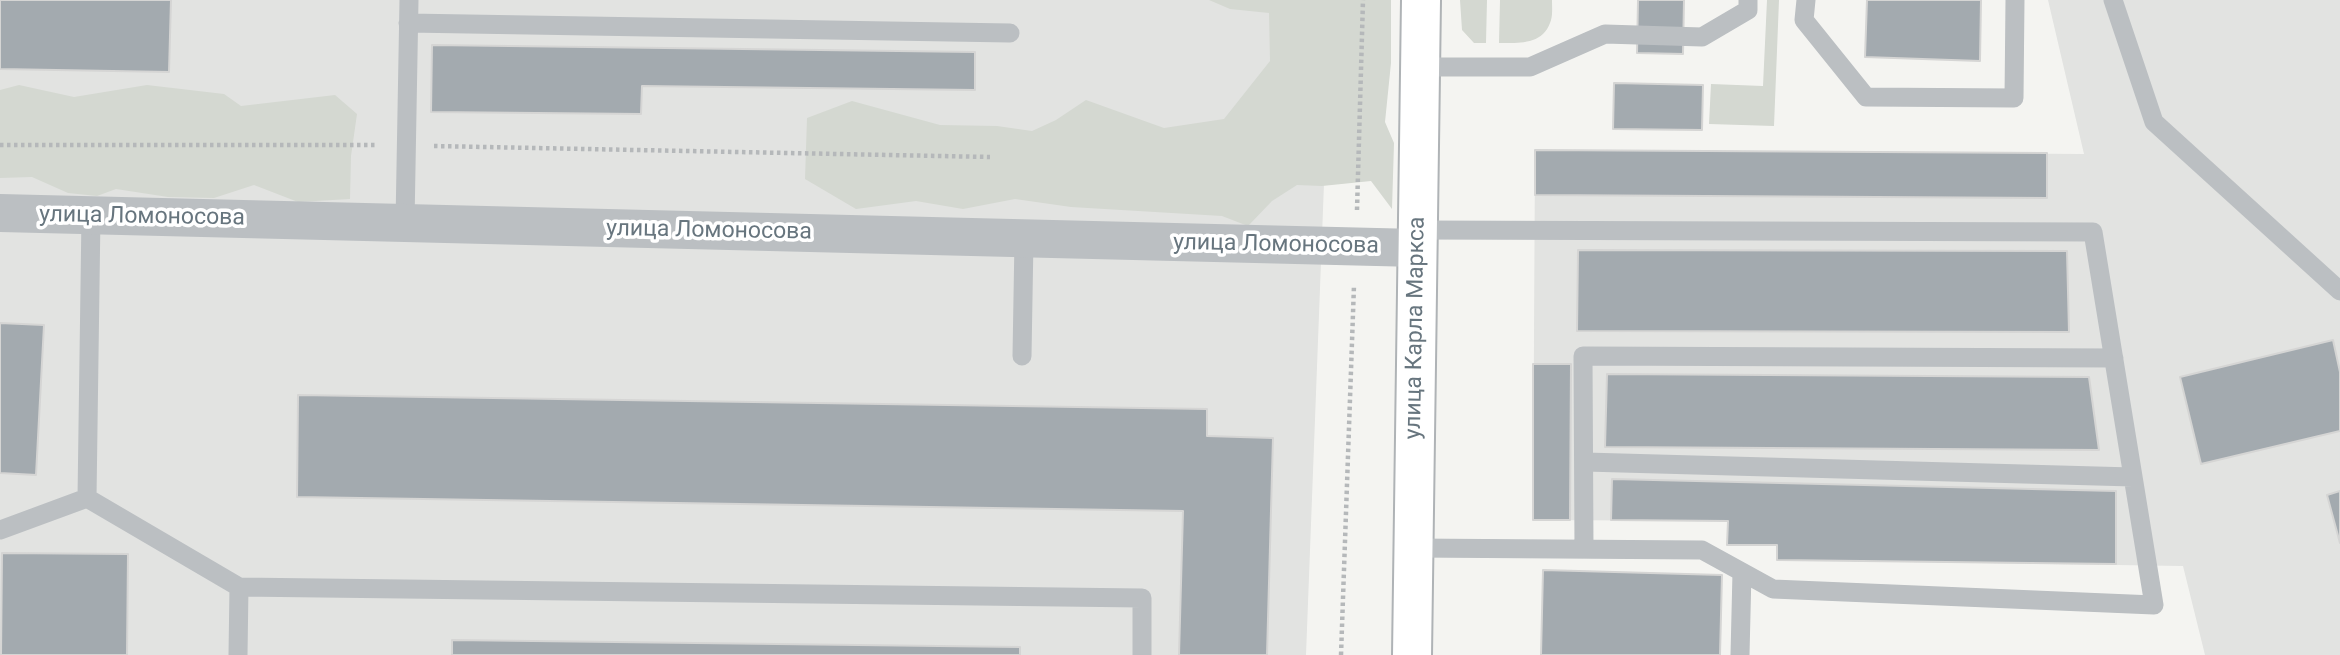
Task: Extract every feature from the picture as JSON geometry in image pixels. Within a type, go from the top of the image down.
[{"type":"main road","name":"улица Карла Маркса","points":[[1412,655],[1421,0]]},
{"type":"street","name":"улица Ломоносова","points":[[0,213],[1356,247],[1418,239]]},
{"type":"lane","points":[[405,223],[409,0]]},
{"type":"lane","points":[[1420,67],[1530,67],[1605,34],[1702,37],[1748,10],[1748,0]]},
{"type":"lane","points":[[1806,0],[1804,19],[1866,97],[2014,98],[2015,0]]},
{"type":"lane","points":[[2113,0],[2154,122],[2340,291]]},
{"type":"lane","points":[[408,23],[1010,33]]},
{"type":"lane","points":[[87,498],[91,215]]},
{"type":"lane","points":[[1413,548],[1702,550],[1773,589],[2154,605],[2093,232],[1418,239]]},
{"type":"lane","points":[[1022,356],[1024,239]]},
{"type":"lane","points":[[1584,549],[1583,356],[2114,358]]},
{"type":"lane","points":[[1585,462],[2133,477]]},
{"type":"lane","points":[[0,530],[87,498]]},
{"type":"lane","points":[[87,498],[239,587],[1142,598],[1142,655]]},
{"type":"lane","points":[[1740,655],[1742,572]]},
{"type":"lane","points":[[238,655],[239,587]]},
{"type":"path","points":[[1341,655],[1363,0]]},
{"type":"path","points":[[0,145],[406,145],[990,157]]},
{"type":"shaded area","points":[[0,0],[1331,0],[1306,655],[0,655]]},
{"type":"shaded area","points":[[1209,0],[1391,0],[1391,63],[1385,122],[1394,143],[1392,209],[1371,181],[1322,186],[1297,185],[1272,201],[1248,226],[1222,216],[1071,207],[1015,199],[963,209],[916,201],[856,209],[805,179],[807,118],[852,101],[940,125],[997,126],[1032,131],[1056,120],[1086,100],[1164,128],[1224,119],[1270,61],[1269,13],[1230,9]]},
{"type":"shaded area","points":[[1460,0],[1487,0],[1486,43],[1474,43],[1462,30]]},
{"type":"shaded area","points":[[1500,0],[1552,0],[1550,23],[1535,39],[1499,43]]},
{"type":"shaded area","points":[[1767,0],[1779,0],[1774,126],[1709,124],[1711,84],[1763,86]]},
{"type":"shaded area","points":[[2048,0],[2340,0],[2340,655],[2205,655],[2183,566],[1777,560],[1777,545],[1727,545],[1727,521],[1533,520],[1535,150],[2084,154]]},
{"type":"shaded area","points":[[19,85],[74,97],[147,85],[224,94],[241,106],[335,95],[357,114],[351,156],[350,199],[298,202],[254,185],[214,198],[168,197],[116,189],[97,196],[68,193],[32,177],[0,178],[0,90]]},
{"type":"building","points":[[0,0],[171,0],[169,72],[0,69]]},
{"type":"building","points":[[1638,0],[1684,0],[1683,54],[1637,53]]},
{"type":"building","points":[[1867,0],[1981,0],[1980,61],[1865,57]]},
{"type":"building","points":[[432,45],[975,52],[975,90],[642,86],[641,114],[431,112]]},
{"type":"building","points":[[1614,83],[1703,85],[1702,130],[1613,129]]},
{"type":"building","points":[[1535,150],[2047,153],[2047,198],[1535,195]]},
{"type":"building","points":[[1578,250],[2067,251],[2069,332],[1577,331]]},
{"type":"building","points":[[0,323],[44,325],[36,475],[0,473]]},
{"type":"building","points":[[2333,340],[2340,372],[2340,431],[2201,464],[2180,377]]},
{"type":"building","points":[[1533,364],[1571,364],[1570,520],[1533,520]]},
{"type":"building","points":[[1607,374],[2089,377],[2099,450],[1605,447]]},
{"type":"building","points":[[298,395],[1207,409],[1207,436],[1273,438],[1267,655],[1179,655],[1183,511],[297,497]]},
{"type":"building","points":[[1612,479],[2116,491],[2116,564],[1777,560],[1777,545],[1727,545],[1728,521],[1611,520]]},
{"type":"building","points":[[2340,491],[2340,543],[2327,495]]},
{"type":"building","points":[[2,553],[128,554],[127,655],[1,655]]},
{"type":"building","points":[[1543,570],[1722,575],[1720,655],[1541,655]]},
{"type":"building","points":[[452,640],[1020,647],[1020,655],[452,655]]}]
